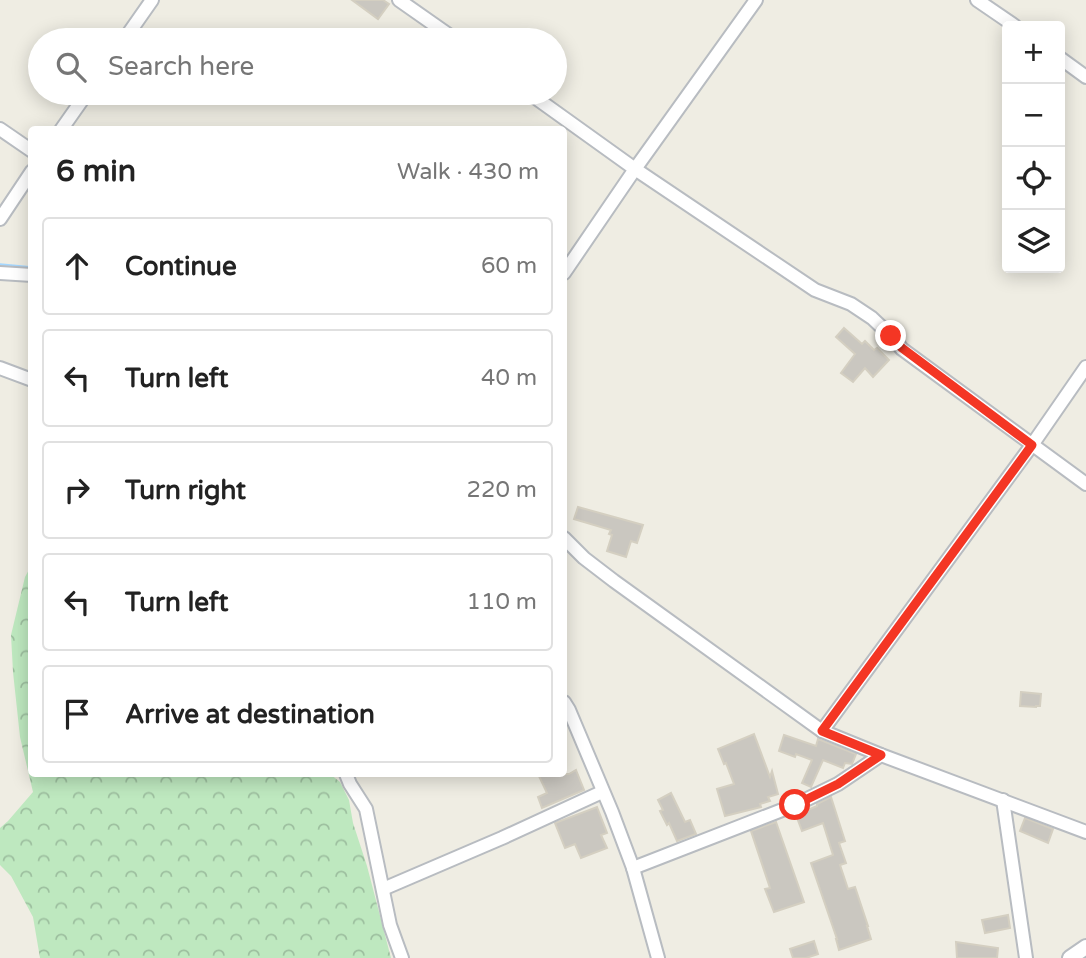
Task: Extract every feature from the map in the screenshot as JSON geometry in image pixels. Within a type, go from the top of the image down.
[{"type":"street","points":[[132,28],[152,0]]},
{"type":"street","points":[[400,0],[439,28]]},
{"type":"street","points":[[567,269],[756,0]]},
{"type":"street","points":[[977,0],[1007,21]]},
{"type":"street","points":[[1065,62],[1086,77]]},
{"type":"street","points":[[64,126],[79,105]]},
{"type":"street","points":[[546,105],[635,169],[815,290],[851,304],[872,318],[902,348],[1086,484]]},
{"type":"street","points":[[0,129],[28,148]]},
{"type":"street","points":[[0,219],[28,178]]},
{"type":"street","points":[[0,273],[28,275]]},
{"type":"street","points":[[822,731],[1086,367]]},
{"type":"street","points":[[0,368],[28,378]]},
{"type":"street","points":[[567,541],[614,581],[822,731],[1086,832]]},
{"type":"street","points":[[567,707],[633,868],[658,958]]},
{"type":"street","points":[[633,868],[795,805],[838,784],[881,755]]},
{"type":"street","points":[[347,777],[366,809],[390,925],[402,958]]},
{"type":"street","points":[[383,888],[602,792]]},
{"type":"street","points":[[1003,800],[1027,958]]},
{"type":"street","points":[[1070,958],[1086,947]]},
{"type":"green space","points":[[28,572],[28,771],[20,737],[11,635]]},
{"type":"green space","points":[[29,777],[334,777],[340,782],[349,800],[391,958],[40,958],[33,917],[11,876],[0,865],[0,828],[33,792]]},
{"type":"building","points":[[352,0],[383,0],[389,4],[378,19]]},
{"type":"building","points":[[844,328],[862,344],[865,341],[874,350],[877,348],[889,360],[873,377],[865,368],[853,382],[841,373],[855,354],[836,337]]},
{"type":"building","points":[[578,507],[643,525],[637,543],[631,541],[626,557],[607,551],[611,530],[574,519]]},
{"type":"building","points":[[1021,692],[1041,694],[1040,706],[1020,706]]},
{"type":"building","points":[[754,734],[770,777],[772,771],[778,794],[768,797],[770,801],[760,804],[761,807],[725,816],[717,789],[734,784],[718,749]]},
{"type":"building","points":[[784,735],[816,746],[818,739],[856,754],[852,764],[845,763],[843,768],[823,760],[811,787],[802,783],[812,760],[779,751]]},
{"type":"building","points":[[576,770],[584,790],[542,808],[538,797],[547,793],[539,777],[567,777]]},
{"type":"building","points":[[671,793],[685,822],[690,820],[696,834],[677,841],[660,811],[663,810],[658,800]]},
{"type":"building","points":[[831,797],[845,841],[839,843],[846,863],[840,865],[848,889],[855,887],[871,939],[839,950],[811,863],[833,855],[823,823],[802,831],[796,815]]},
{"type":"building","points":[[597,807],[607,833],[601,835],[607,848],[581,858],[575,844],[565,848],[555,823]]},
{"type":"building","points":[[1025,818],[1053,829],[1048,843],[1020,831]]},
{"type":"building","points":[[776,822],[804,902],[774,912],[765,889],[770,888],[751,831]]},
{"type":"building","points":[[1008,915],[1010,928],[985,933],[982,920]]},
{"type":"building","points":[[814,941],[818,954],[793,958],[790,949]]},
{"type":"building","points":[[956,942],[998,948],[997,958],[957,958]]},
{"type":"waterway","points":[[0,265],[28,268]]},
{"type":"route","points":[[795,805],[838,784],[881,755],[822,731],[1032,445],[902,348],[891,336]]}]
